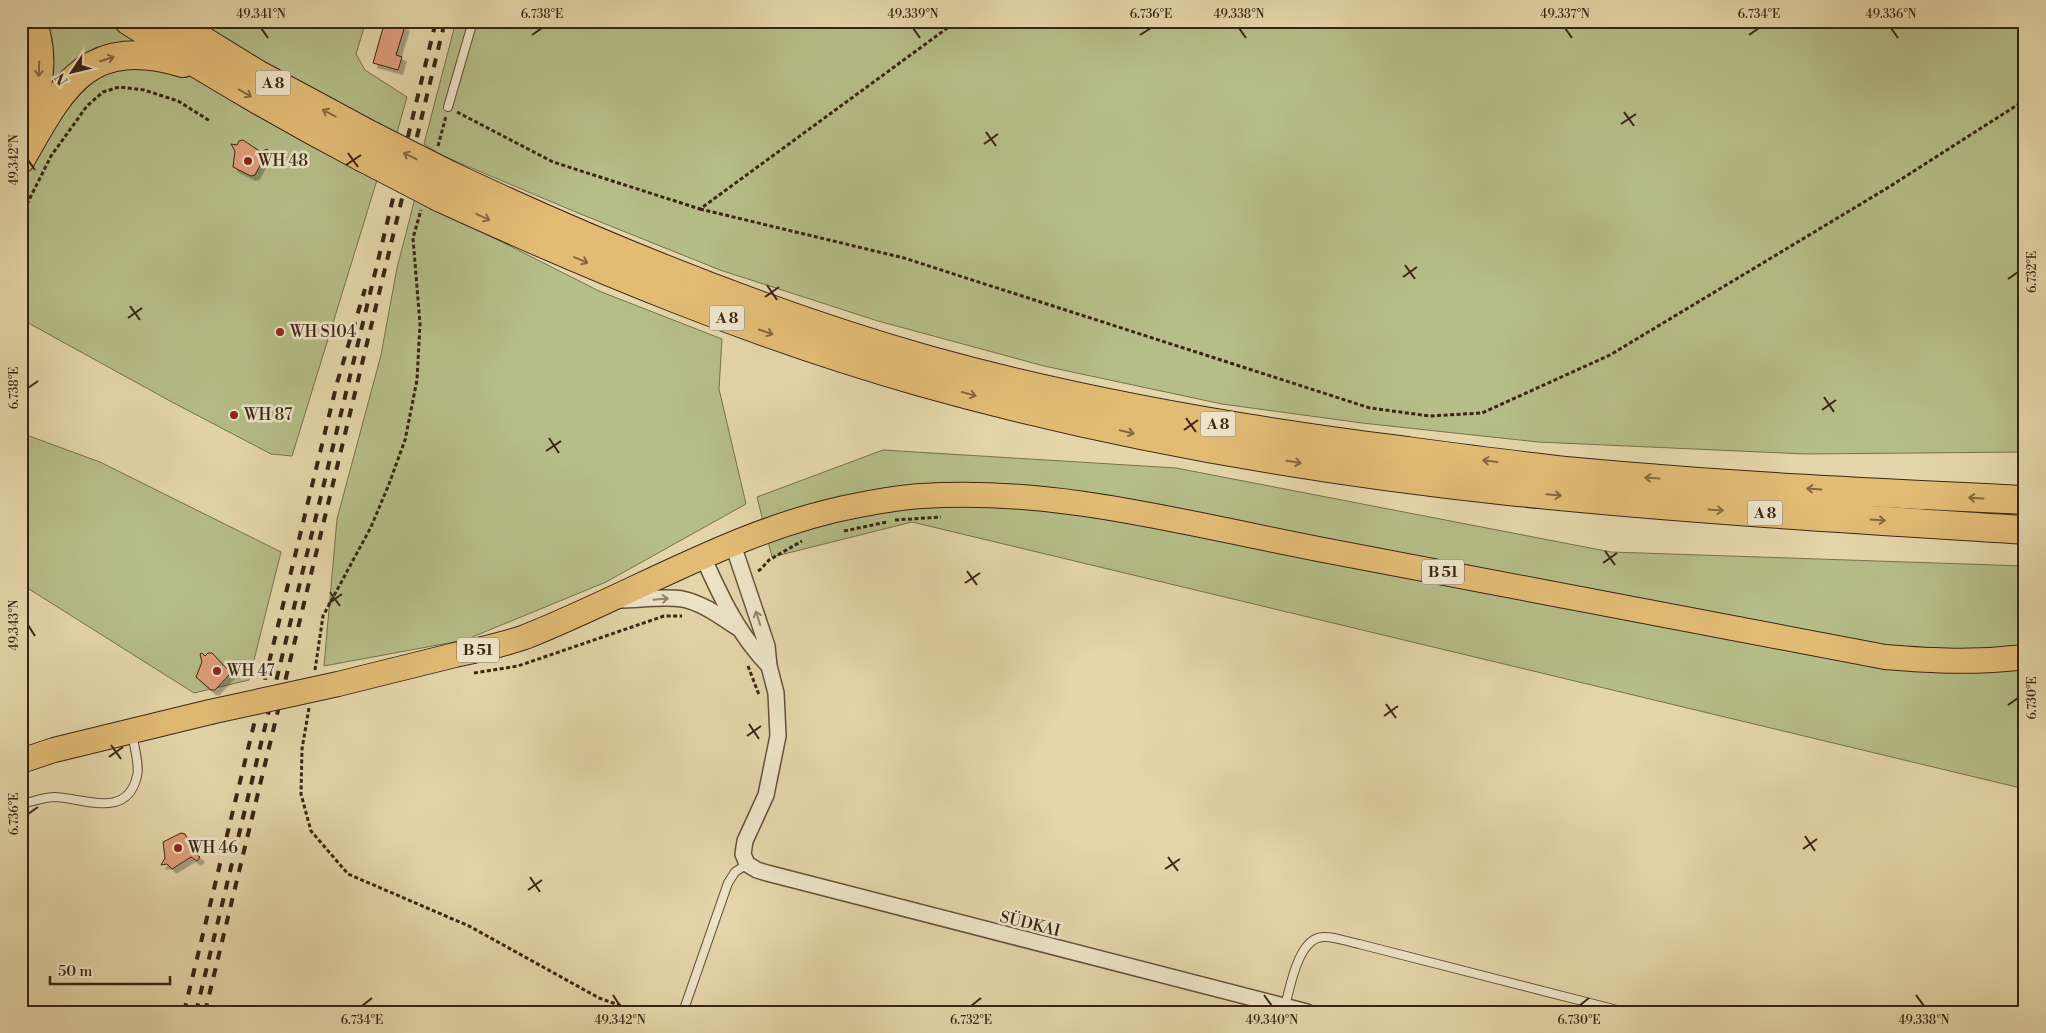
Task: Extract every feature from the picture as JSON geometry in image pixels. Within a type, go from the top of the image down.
[{"type":"highway","points":[[21,130],[32,108],[39,76],[39,51],[32,21]]},
{"type":"highway","name":"A 8","points":[[129,21],[203,69],[278,112],[367,147],[437,182],[536,242],[644,286],[821,351],[922,382],[1028,409],[1148,436],[1341,470],[1506,491],[1706,509],[2025,530]]},
{"type":"highway","name":"A 8","points":[[171,21],[257,74],[367,147]]},
{"type":"highway","points":[[21,159],[48,111],[62,91],[78,74],[96,62],[118,55],[163,57],[203,69]]},
{"type":"highway","name":"A 8","points":[[437,182],[555,225],[652,265],[828,329],[928,360],[1014,382],[1156,414],[1248,430],[1342,443],[1578,472],[1913,495],[2025,500]]},
{"type":"main road","name":"B 51","points":[[21,761],[54,750],[132,730],[338,684],[508,642],[612,600],[703,557],[786,522],[860,505],[919,496],[1004,496],[1129,510],[1269,540],[1884,657],[1981,662],[2025,657]]},
{"type":"street","points":[[733,545],[767,646],[769,666],[776,693],[778,736],[766,795],[746,841],[743,854],[747,864]]},
{"type":"street","points":[[703,557],[728,612],[753,649],[769,666]]},
{"type":"street","points":[[612,600],[682,599],[718,614],[738,628]]},
{"type":"street","name":"SÜDKAI","points":[[747,864],[762,872],[1307,1012]]},
{"type":"lane","points":[[448,107],[473,21]]},
{"type":"lane","points":[[21,804],[53,797],[99,805],[120,801],[131,790],[138,775],[132,730]]},
{"type":"lane","points":[[683,1012],[728,883],[735,872],[747,864]]},
{"type":"lane","points":[[1285,1006],[1295,969],[1301,955],[1314,940],[1323,937],[1358,944],[1625,1012]]},
{"type":"path","points":[[700,209],[957,21]]},
{"type":"path","points":[[21,216],[51,156],[87,106],[103,92],[119,87],[144,90],[178,101],[210,122]]},
{"type":"path","points":[[314,673],[324,616],[371,527],[389,484],[404,440],[417,380],[420,324],[413,238],[437,182],[448,107],[553,162],[700,209],[904,258],[1370,408],[1430,416],[1482,413],[1610,355],[1889,186],[2025,100]]},
{"type":"path","points":[[836,532],[893,520],[942,517]]},
{"type":"path","points":[[744,576],[761,569],[769,560],[807,538]]},
{"type":"path","points":[[469,673],[518,666],[664,616],[688,616]]},
{"type":"path","points":[[743,659],[748,666],[761,698]]},
{"type":"path","points":[[310,702],[302,749],[301,794],[311,831],[348,874],[469,926],[599,998],[639,1012]]},
{"type":"green space","points":[[21,21],[366,21],[356,54],[365,70],[407,97],[396,136],[376,126],[356,170],[377,180],[292,456],[271,454],[21,319]]},
{"type":"green space","points":[[456,21],[2025,21],[2025,452],[1805,454],[1538,442],[1362,423],[1222,404],[1044,366],[878,321],[720,270],[441,155],[424,144]]},
{"type":"green space","points":[[415,198],[599,291],[722,339],[719,389],[746,504],[606,582],[465,640],[324,666],[337,519],[381,355],[397,268]]},
{"type":"green space","points":[[21,433],[100,462],[281,552],[249,680],[194,693],[21,584]]},
{"type":"green space","points":[[883,450],[1176,468],[1611,552],[2025,566],[2025,789],[912,522],[772,557],[757,497]]},
{"type":"building","points":[[385,21],[405,26],[396,55],[402,57],[398,70],[373,63]]},
{"type":"building","name":"WH 48","points":[[243,140],[261,152],[267,149],[270,153],[265,156],[255,175],[251,176],[233,167],[235,151],[231,144],[237,145],[239,141]]},
{"type":"building","name":"WH 47","points":[[202,653],[205,656],[208,653],[212,653],[227,669],[234,668],[235,672],[230,674],[215,690],[211,690],[196,677],[202,662],[200,654]]},
{"type":"building","name":"WH 46","points":[[181,833],[185,834],[195,854],[200,857],[197,861],[191,857],[172,869],[167,864],[161,865],[165,858],[163,842]]},
{"type":"railway","points":[[196,1012],[436,21]]},
{"type":"railway","points":[[205,1012],[445,21]]},
{"type":"railway","points":[[184,1012],[337,383],[365,289]]},
{"type":"place","name":"WH 48","points":[[248,161]]},
{"type":"place","name":"WH S104","points":[[280,332]]},
{"type":"place","name":"WH 87","points":[[234,415]]},
{"type":"place","name":"WH 47","points":[[217,671]]},
{"type":"place","name":"WH 46","points":[[178,848]]}]
